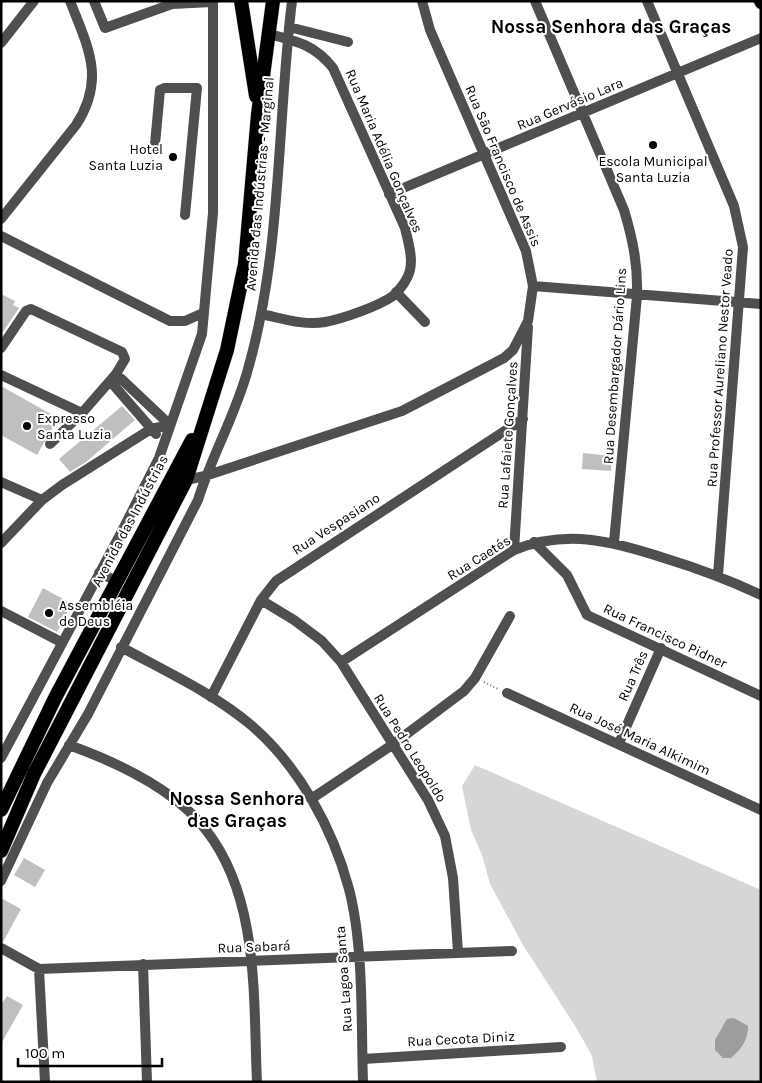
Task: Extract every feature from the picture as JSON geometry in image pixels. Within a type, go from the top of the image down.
[{"type":"highway","name":"Avenida das Indústrias","points":[[241,1],[258,114]]},
{"type":"highway","name":"Avenida das Indústrias","points":[[1,851],[34,774],[186,480],[227,350],[245,264],[258,114],[273,1]]},
{"type":"highway","name":"Avenida das Indústrias","points":[[1,810],[138,540],[209,408]]},
{"type":"street","points":[[1,42],[34,1]]},
{"type":"street","points":[[1,220],[86,109],[91,93],[93,75],[88,46],[70,1]]},
{"type":"street","points":[[1,758],[159,458],[202,334],[213,213],[214,98],[212,2],[172,4],[105,28],[94,1]]},
{"type":"street","name":"Avenida das Indústrias - Marginal","points":[[1,881],[46,783],[88,714],[198,500],[205,476],[248,370],[270,263],[292,1]]},
{"type":"street","name":"Rua São Francisco de Assis","points":[[186,480],[205,476],[402,410],[504,358],[513,350],[528,321],[533,286],[526,251],[430,30],[422,1]]},
{"type":"street","name":"Rua Desembargador Dário Lins","points":[[535,1],[624,210],[633,238],[638,266],[637,296],[614,542]]},
{"type":"street","name":"Rua Professor Aureliano Nestor Veado","points":[[648,1],[738,220],[743,248],[718,575]]},
{"type":"street","points":[[289,27],[348,42]]},
{"type":"street","name":"Rua Maria Adélia Gonçalves","points":[[261,314],[298,322],[325,322],[368,308],[396,292],[404,283],[410,270],[409,248],[404,228],[333,68],[322,54],[306,45],[288,38],[269,34]]},
{"type":"street","name":"Rua Gervásio Lara","points":[[389,194],[761,38]]},
{"type":"street","points":[[155,144],[162,88],[197,88],[185,215]]},
{"type":"street","points":[[196,99],[214,98]]},
{"type":"street","points":[[1,236],[170,321],[186,321],[203,313]]},
{"type":"street","points":[[533,286],[637,296],[761,304]]},
{"type":"street","points":[[396,292],[425,322]]},
{"type":"street","points":[[1,348],[26,311],[31,309],[123,353],[126,359],[113,377],[82,413],[50,444]]},
{"type":"street","name":"Rua Lafaiete Gonçalves","points":[[514,550],[528,321]]},
{"type":"street","points":[[1,375],[82,413]]},
{"type":"street","points":[[113,377],[170,425]]},
{"type":"street","points":[[113,377],[151,429],[164,441]]},
{"type":"street","name":"Rua Vespasiano","points":[[211,697],[261,600],[276,581],[299,564],[523,419]]},
{"type":"street","points":[[1,542],[42,500],[151,429],[170,425]]},
{"type":"street","points":[[1,482],[42,500]]},
{"type":"street","points":[[122,531],[138,540]]},
{"type":"street","name":"Rua Caetés","points":[[341,662],[514,550],[534,542],[583,539],[614,542],[718,575],[761,595]]},
{"type":"street","name":"Rua Francisco Pidner","points":[[534,542],[568,575],[587,615],[761,696]]},
{"type":"street","points":[[99,573],[117,581]]},
{"type":"street","name":"Rua Pedro Leopoldo","points":[[261,600],[294,620],[322,641],[341,662],[428,800],[445,836],[453,878],[458,952]]},
{"type":"street","points":[[1,611],[61,642]]},
{"type":"street","points":[[311,799],[392,745],[464,691],[475,678],[510,616]]},
{"type":"street","name":"Rua Lagoa Santa","points":[[121,647],[211,697],[251,725],[283,758],[311,799],[330,835],[349,890],[359,957],[364,1082]]},
{"type":"street","name":"Rua Três","points":[[618,743],[661,648]]},
{"type":"street","name":"Rua José Maria Alkimim","points":[[508,693],[761,810]]},
{"type":"street","points":[[69,745],[104,757],[145,780],[176,801],[206,829],[230,870],[244,914],[252,961],[257,1082]]},
{"type":"street","points":[[29,754],[30,766],[34,774],[46,783]]},
{"type":"street","points":[[1,948],[39,969],[45,1082]]},
{"type":"street","name":"Rua Sabará","points":[[39,969],[512,950]]},
{"type":"street","points":[[142,964],[147,1082]]},
{"type":"street","name":"Rua Cecota Diniz","points":[[363,1059],[561,1047]]},
{"type":"path","points":[[475,678],[508,693]]},
{"type":"shaded area","points":[[475,765],[761,890],[761,1082],[597,1082],[592,1056],[577,1029],[523,945],[490,884],[482,855],[471,830],[462,786]]},
{"type":"shaded area","points":[[734,1018],[748,1026],[746,1040],[731,1058],[723,1058],[715,1050],[715,1040],[727,1019]]},
{"type":"building","points":[[1,294],[15,301],[13,305],[19,308],[1,335]]},
{"type":"building","name":"Expresso Santa Luzia","points":[[1,386],[58,418],[37,455],[1,435]]},
{"type":"building","points":[[122,406],[135,420],[86,462],[70,472],[59,459]]},
{"type":"building","points":[[583,453],[612,456],[611,471],[582,469]]},
{"type":"building","name":"Assembléia de Deus","points":[[43,588],[72,604],[57,632],[28,617]]},
{"type":"building","points":[[24,858],[45,870],[35,887],[14,875]]},
{"type":"building","points":[[1,898],[21,909],[3,942],[1,941]]},
{"type":"building","points":[[7,996],[23,1005],[1,1044],[1,1005]]},
{"type":"place","name":"Escola Municipal Santa Luzia","points":[[653,145]]},
{"type":"place","name":"Hotel Santa Luzia","points":[[173,157]]},
{"type":"place","name":"Expresso Santa Luzia","points":[[27,426]]},
{"type":"place","name":"Assembléia de Deus","points":[[49,613]]},
{"type":"district","name":"Nossa Senhora das Graças","points":[[611,27]]},
{"type":"district","name":"Nossa Senhora das Graças","points":[[237,810]]}]
